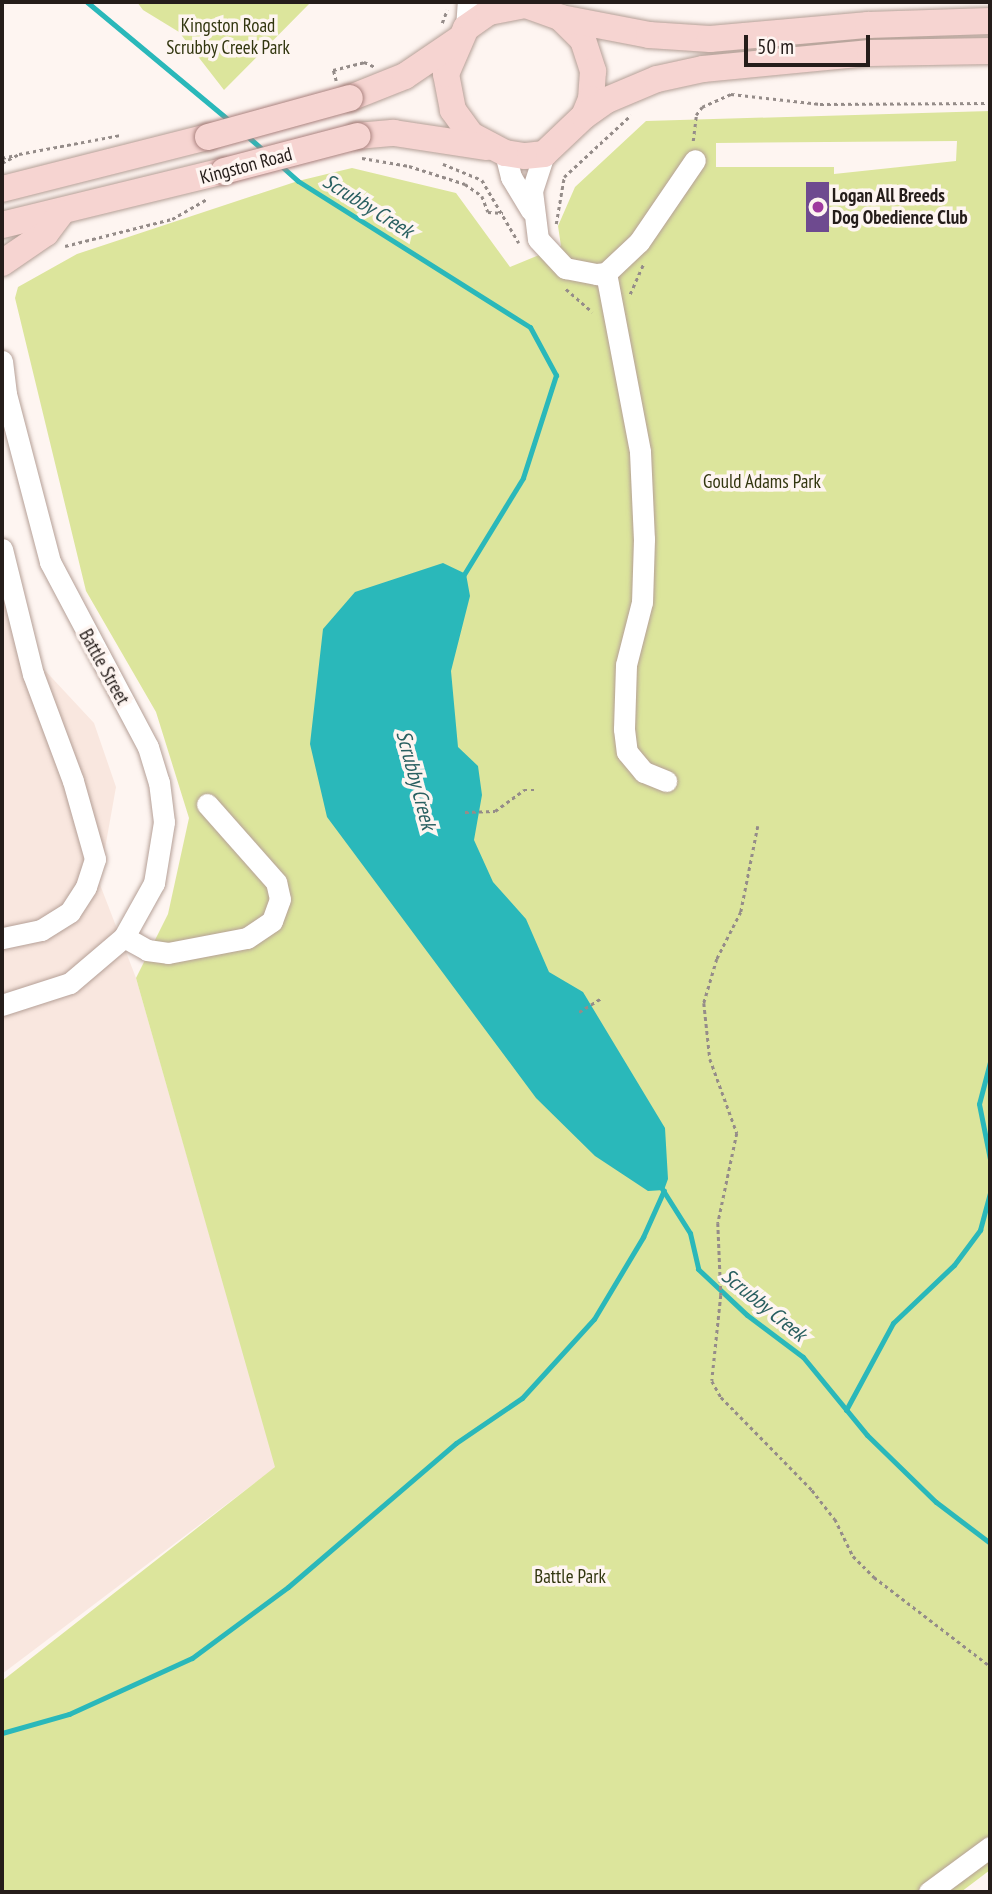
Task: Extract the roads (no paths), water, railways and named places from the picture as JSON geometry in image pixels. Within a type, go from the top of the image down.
[{"type":"main road","points":[[990,21],[868,25],[710,39],[649,35],[561,18],[524,4],[489,12],[462,34],[446,74],[453,110],[471,135],[499,151],[544,154],[584,116],[607,100],[657,79],[703,69],[870,53],[990,51]]},
{"type":"main road","points":[[561,18],[583,40],[593,71],[591,99],[584,116]]},
{"type":"main road","name":"Kingston Road","points":[[2,189],[350,98],[405,76],[462,34]]},
{"type":"main road","name":"Kingston Road","points":[[2,225],[220,183],[357,136],[394,133],[499,151]]},
{"type":"main road","points":[[2,263],[46,233],[61,213]]},
{"type":"street","points":[[462,34],[468,2]]},
{"type":"street","points":[[499,151],[531,210],[538,239],[557,261],[580,273],[606,273],[639,242],[695,160]]},
{"type":"street","points":[[531,210],[544,154]]},
{"type":"street","points":[[606,273],[640,452],[644,538],[642,602],[626,665],[624,729],[627,752],[644,772],[666,781]]},
{"type":"street","name":"Battle Street","points":[[2,361],[4,389],[50,562],[148,747],[161,791],[161,860],[145,903],[124,937],[70,983],[2,1005]]},
{"type":"street","points":[[2,549],[33,674],[73,780],[95,859],[86,887],[70,912],[41,930],[2,938]]},
{"type":"street","points":[[124,937],[147,950],[168,953],[247,938],[272,921],[279,900],[276,882],[207,804]]},
{"type":"street","points":[[929,1892],[990,1847]]},
{"type":"water","points":[[443,563],[466,574],[470,596],[451,671],[458,747],[478,766],[482,795],[474,840],[493,882],[526,919],[549,972],[583,992],[665,1128],[668,1179],[664,1190],[648,1191],[595,1156],[536,1098],[327,817],[310,744],[323,629],[355,592]]},
{"type":"waterway","name":"Scrubby Creek","points":[[87,2],[232,123]]},
{"type":"waterway","name":"Scrubby Creek","points":[[247,136],[264,151]]},
{"type":"waterway","name":"Scrubby Creek","points":[[279,164],[298,181],[530,327],[556,375],[523,478],[461,579]]},
{"type":"waterway","points":[[990,1062],[979,1104],[990,1159]]},
{"type":"waterway","name":"Scrubby Creek","points":[[659,1184],[690,1233],[698,1269],[747,1315],[803,1357],[867,1435],[936,1502],[990,1543]]},
{"type":"waterway","points":[[2,1733],[69,1714],[192,1658],[288,1587],[456,1443],[522,1398],[594,1319],[643,1237],[664,1190]]},
{"type":"waterway","points":[[846,1410],[893,1323],[954,1265],[980,1230],[990,1193]]},
{"type":"place","name":"Logan All Breeds Dog Obedience Club","points":[[818,207]]},
{"type":"park label","name":"Kingston Road Scrubby Creek Park","points":[[228,37]]},
{"type":"park label","name":"Gould Adams Park","points":[[762,482]]},
{"type":"park label","name":"Battle Park","points":[[570,1577]]}]
